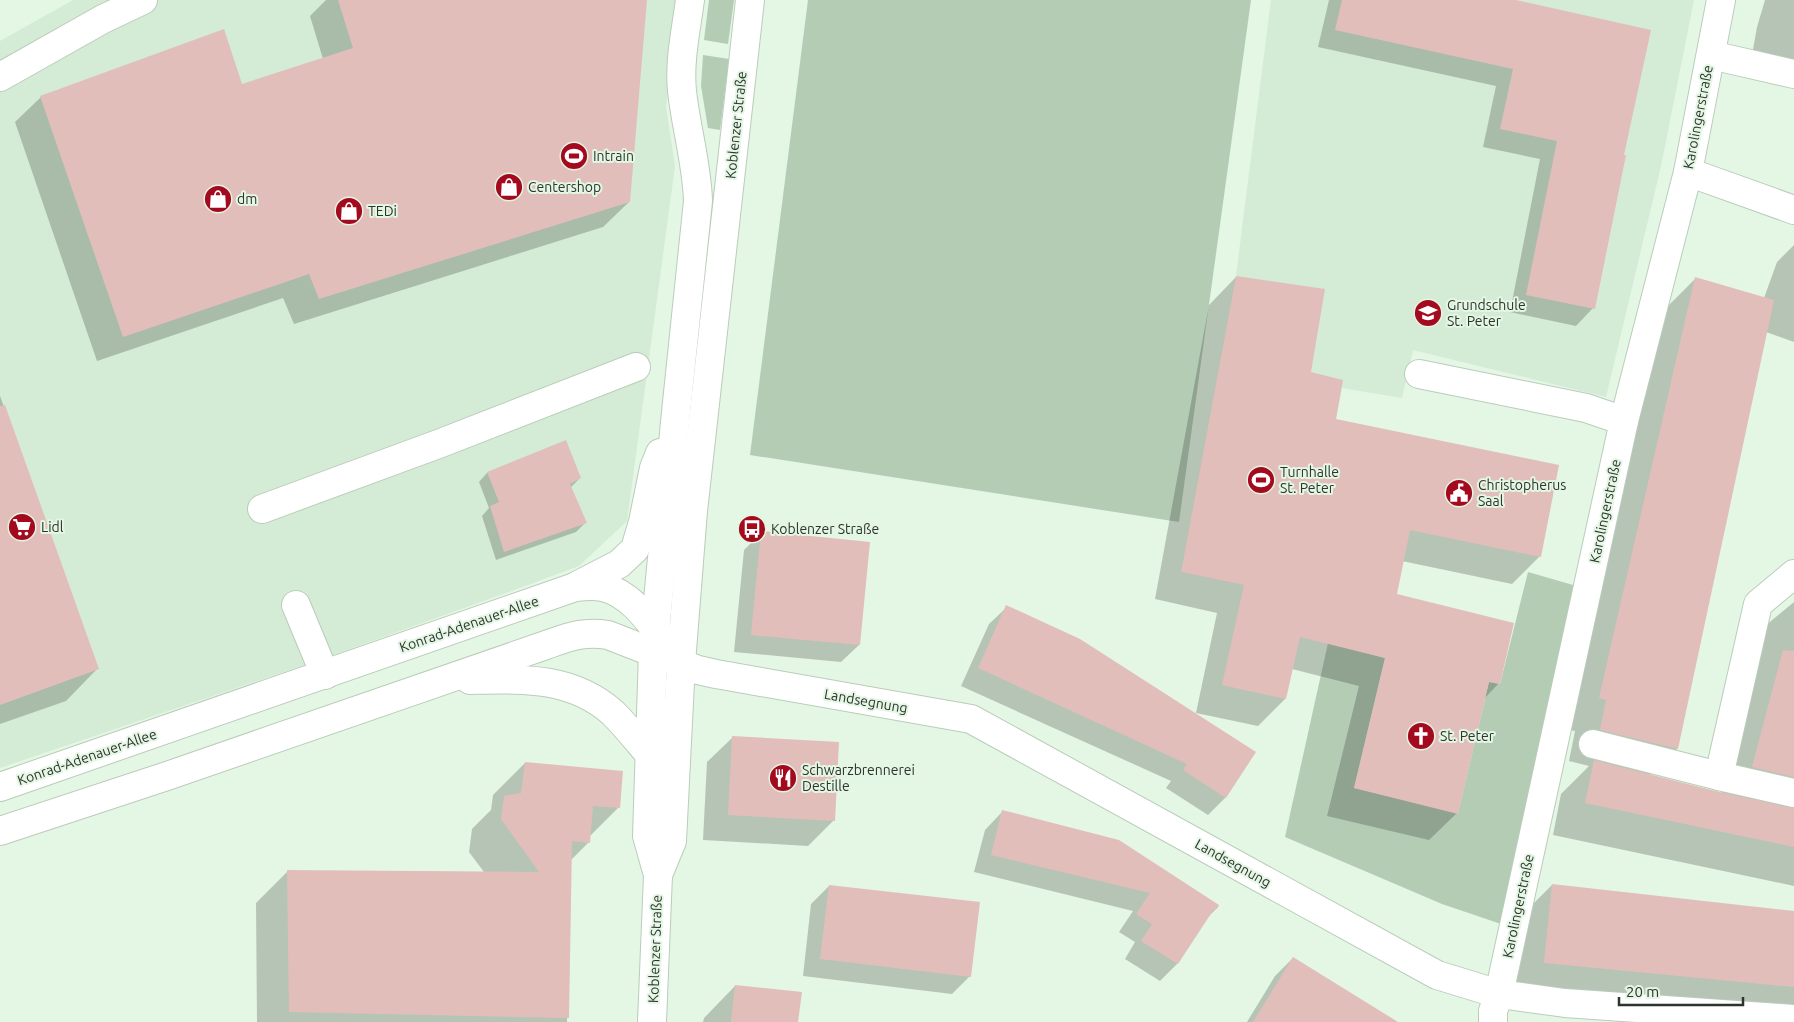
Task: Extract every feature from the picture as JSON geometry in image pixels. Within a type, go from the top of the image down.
[{"type":"street","points":[[0,77],[103,19],[143,0]]},
{"type":"street","name":"Koblenzer Straße","points":[[652,1022],[658,875],[648,836],[649,754],[654,640],[698,201],[693,153],[682,90],[682,69],[690,0]]},
{"type":"street","name":"Koblenzer Straße","points":[[658,875],[672,841],[681,662],[693,512],[750,0]]},
{"type":"street","name":"Karolingerstraße","points":[[1493,1022],[1493,1011],[1624,421],[1688,172],[1721,0]]},
{"type":"street","points":[[1710,54],[1794,74]]},
{"type":"street","points":[[1688,172],[1794,210]]},
{"type":"street","points":[[262,508],[442,443],[636,367]]},
{"type":"street","points":[[1419,374],[1586,408],[1624,421]]},
{"type":"street","points":[[575,587],[619,564],[634,549],[643,522],[654,468],[676,412]]},
{"type":"street","points":[[1719,776],[1758,604],[1794,574]]},
{"type":"street","name":"Konrad-Adenauer-Allee","points":[[0,787],[575,587],[602,587],[615,592],[638,609],[654,640],[681,662]]},
{"type":"street","points":[[296,605],[325,675]]},
{"type":"street","points":[[0,831],[167,776],[583,633],[654,640]]},
{"type":"street","name":"Landsegnung","points":[[681,662],[698,670],[716,674],[971,720],[1437,975],[1498,994],[1565,1004],[1794,1019]]},
{"type":"street","points":[[448,680],[528,679],[553,683],[576,690],[595,700],[612,713],[649,754]]},
{"type":"street","points":[[1593,744],[1794,793]]},
{"type":"shaded area","points":[[73,0],[679,0],[666,107],[675,166],[627,521],[579,566],[319,660],[0,768],[0,41]]},
{"type":"shaded area","points":[[709,0],[734,0],[728,44],[704,40]]},
{"type":"shaded area","points":[[808,0],[1251,0],[1179,522],[750,455]]},
{"type":"shaded area","name":"Grundschule St. Peter","points":[[1271,0],[1694,0],[1661,166],[1606,397],[1413,350],[1402,398],[1342,388],[1301,597],[1181,572],[1236,276]]},
{"type":"shaded area","points":[[703,55],[729,59],[720,130],[708,128],[701,86]]},
{"type":"shaded area","points":[[1528,572],[1580,587],[1501,924],[1442,904],[1285,837],[1328,643],[1385,658],[1354,788],[1458,813],[1489,682],[1500,684]]},
{"type":"building","points":[[338,0],[647,0],[630,202],[319,299],[309,274],[123,337],[40,96],[224,29],[242,84],[353,48]]},
{"type":"building","points":[[1342,0],[1516,0],[1651,30],[1624,155],[1626,155],[1595,309],[1526,295],[1557,141],[1500,129],[1513,69],[1335,30]]},
{"type":"building","points":[[1236,276],[1325,289],[1311,372],[1343,380],[1336,419],[1559,465],[1541,557],[1410,530],[1397,594],[1514,623],[1500,684],[1489,682],[1458,814],[1354,788],[1385,658],[1300,637],[1286,699],[1222,685],[1244,585],[1181,572]]},
{"type":"building","points":[[1695,277],[1774,300],[1678,749],[1600,730],[1606,700],[1599,698]]},
{"type":"building","points":[[5,405],[99,669],[0,705],[0,406]]},
{"type":"building","points":[[566,440],[581,478],[570,484],[587,523],[504,552],[490,506],[499,502],[487,472]]},
{"type":"building","points":[[761,531],[870,542],[860,645],[751,635]]},
{"type":"building","points":[[1006,605],[1080,639],[1256,752],[1226,798],[1183,770],[1187,764],[978,668]]},
{"type":"building","points":[[1783,650],[1794,651],[1794,777],[1752,767]]},
{"type":"building","name":"Schwarzbrennerei Destille","points":[[732,736],[839,742],[835,821],[728,815]]},
{"type":"building","points":[[1594,760],[1715,791],[1794,808],[1794,847],[1585,803]]},
{"type":"building","points":[[525,762],[623,771],[620,808],[593,806],[590,843],[572,841],[569,1018],[289,1012],[287,870],[539,872],[501,819],[504,796],[521,793]]},
{"type":"building","points":[[1002,810],[1119,840],[1219,905],[1217,909],[1214,909],[1178,964],[1141,941],[1152,924],[1136,914],[1150,893],[991,855]]},
{"type":"building","points":[[1552,884],[1794,911],[1794,987],[1544,963]]},
{"type":"building","points":[[829,885],[980,902],[971,977],[820,959]]},
{"type":"building","points":[[1293,957],[1398,1022],[1253,1022]]},
{"type":"building","points":[[735,985],[802,992],[798,1022],[731,1022]]},
{"type":"place","name":"Intrain","points":[[574,156]]},
{"type":"place","name":"Centershop","points":[[509,187]]},
{"type":"place","name":"dm","points":[[218,199]]},
{"type":"place","name":"TEDi","points":[[349,211]]},
{"type":"place","name":"Grundschule St. Peter","points":[[1428,313]]},
{"type":"place","name":"Turnhalle St. Peter","points":[[1261,480]]},
{"type":"place","name":"Christopherus Saal","points":[[1459,493]]},
{"type":"place","name":"Lidl","points":[[22,527]]},
{"type":"place","name":"Koblenzer Straße","points":[[752,529]]},
{"type":"place","name":"St. Peter","points":[[1421,736]]},
{"type":"place","name":"Schwarzbrennerei Destille","points":[[783,778]]}]
